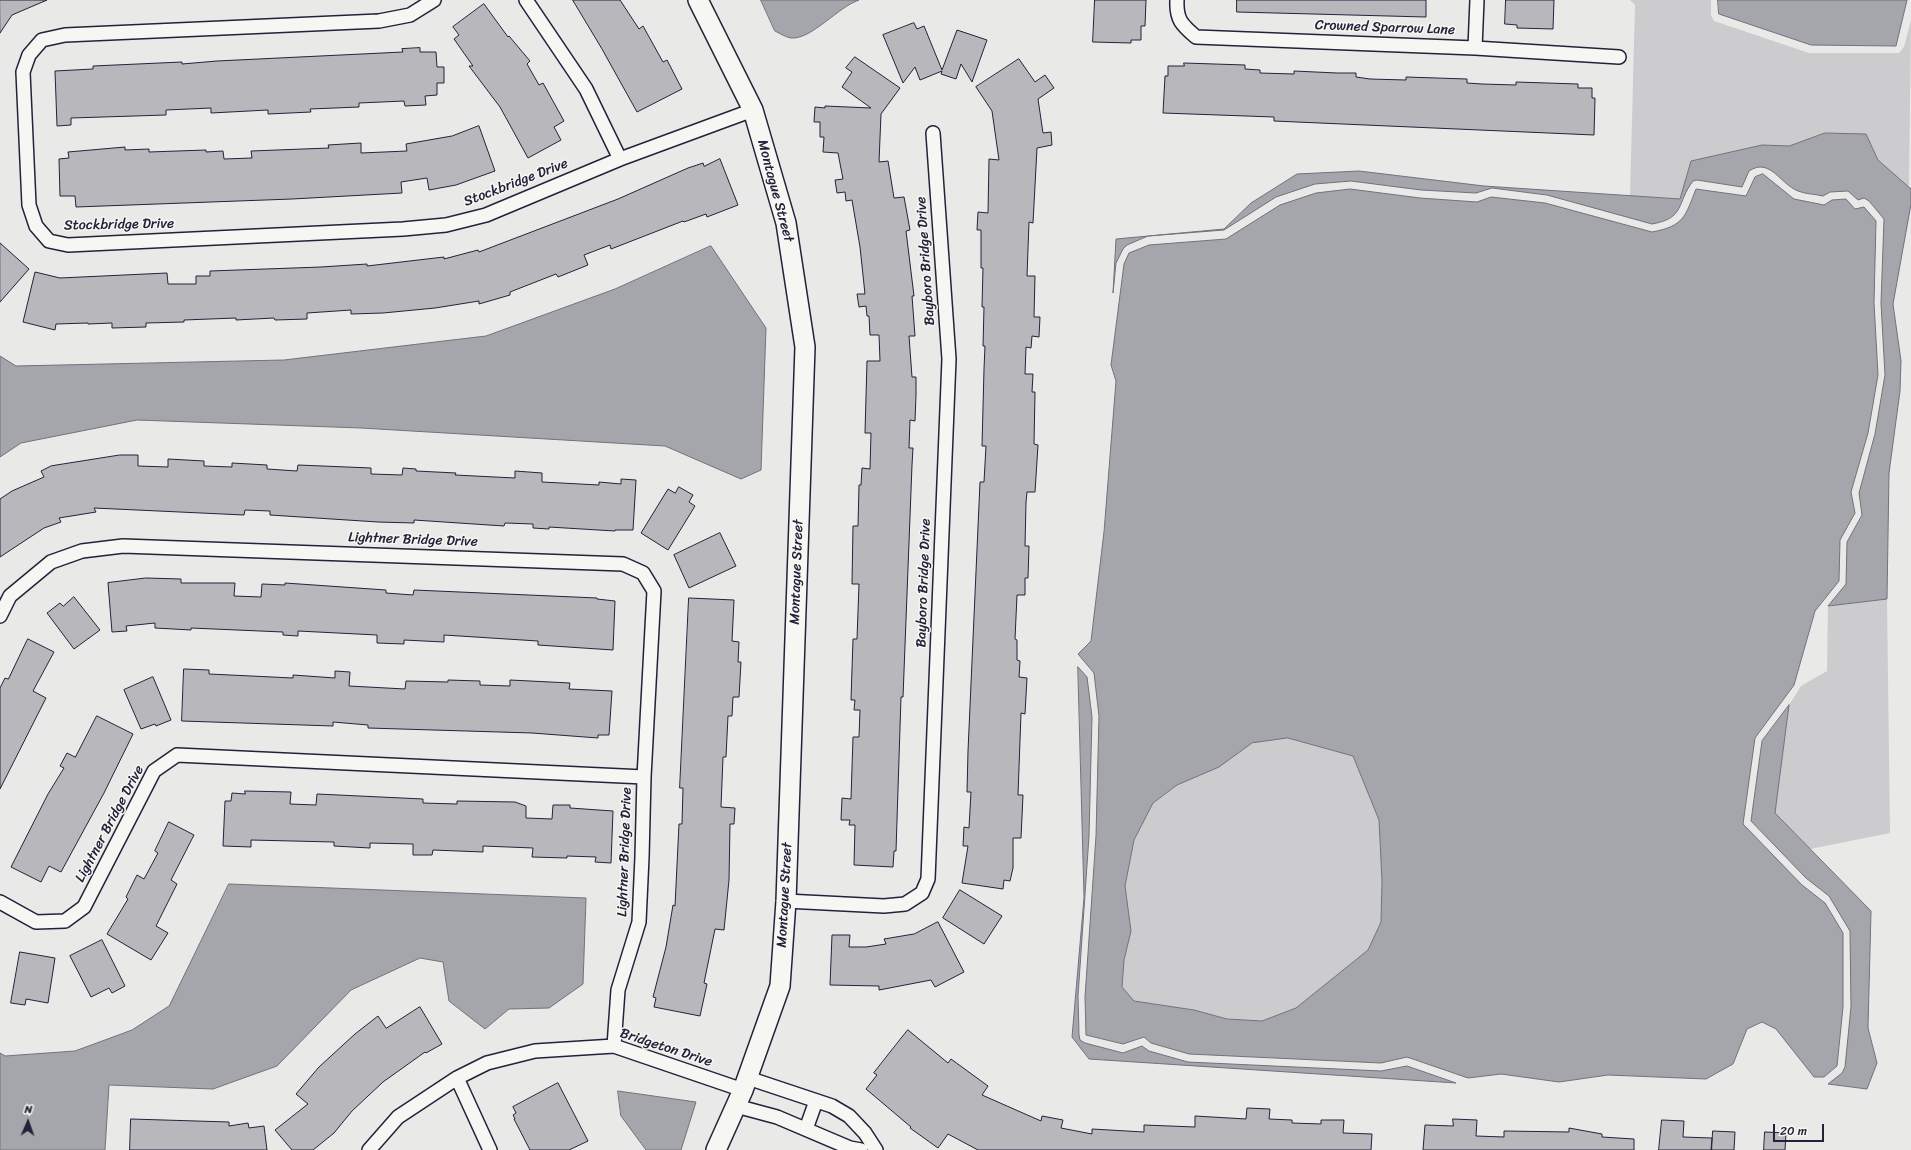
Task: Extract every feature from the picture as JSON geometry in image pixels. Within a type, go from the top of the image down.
[{"type":"street","name":"Stockbridge Drive","points":[[434,0],[410,15],[380,21],[65,35],[42,40],[29,55],[23,72],[28,205],[36,226],[49,241],[68,245],[424,227],[446,224],[486,215],[620,159],[753,110]]},
{"type":"street","points":[[526,0],[586,90],[620,159]]},
{"type":"street","name":"Montague Street","points":[[698,0],[753,110],[786,224],[805,347],[786,901],[780,986],[742,1091],[716,1150]]},
{"type":"street","name":"Crowned Sparrow Lane","points":[[1177,0],[1176,9],[1181,24],[1196,37],[1475,48],[1618,57]]},
{"type":"street","points":[[1475,48],[1477,0]]},
{"type":"street","name":"Bayboro Bridge Drive","points":[[786,901],[884,906],[905,904],[922,893],[928,879],[949,359],[933,133]]},
{"type":"street","name":"Lightner Bridge Drive","points":[[0,616],[10,596],[51,562],[82,551],[123,546],[624,564],[642,573],[654,591],[644,777],[639,922],[618,990],[614,1046]]},
{"type":"street","name":"Lightner Bridge Drive","points":[[0,902],[36,922],[66,921],[84,907],[154,771],[177,755],[644,777]]},
{"type":"street","name":"Bridgeton Drive","points":[[369,1150],[398,1117],[457,1078],[487,1063],[535,1050],[614,1046],[742,1091],[816,1101],[832,1106],[849,1116],[865,1133],[876,1150]]},
{"type":"street","points":[[457,1078],[490,1150]]},
{"type":"street","name":"Bridgeton Drive","points":[[742,1091],[777,1117],[850,1148],[861,1150]]},
{"type":"street","points":[[806,1129],[816,1101]]},
{"type":"shaded area","points":[[761,0],[859,0],[842,9],[808,33],[800,37],[792,38],[775,31]]},
{"type":"shaded area","points":[[1630,0],[1711,0],[1711,15],[1714,21],[1809,53],[1899,53],[1904,47],[1911,20],[1909,188],[1878,160],[1866,134],[1825,133],[1789,146],[1762,145],[1691,161],[1681,199],[1630,196],[1635,5]]},
{"type":"shaded area","points":[[1718,0],[1907,0],[1896,46],[1811,45],[1719,14]]},
{"type":"shaded area","points":[[1825,133],[1866,134],[1878,160],[1911,189],[1911,204],[1893,304],[1901,361],[1900,391],[1889,473],[1887,599],[1828,606],[1846,584],[1847,542],[1862,515],[1859,493],[1875,434],[1885,375],[1881,303],[1884,219],[1869,201],[1864,198],[1858,200],[1848,191],[1830,192],[1823,196],[1801,192],[1792,188],[1769,169],[1763,167],[1749,171],[1742,187],[1697,180],[1693,181],[1675,214],[1670,218],[1652,224],[1547,195],[1492,188],[1476,193],[1421,190],[1351,181],[1315,184],[1276,197],[1224,230],[1151,236],[1224,229],[1251,203],[1297,174],[1359,171],[1484,186],[1680,199],[1691,161],[1762,145],[1789,146]]},
{"type":"shaded area","points":[[1763,174],[1794,199],[1824,205],[1832,200],[1846,199],[1855,209],[1864,207],[1876,221],[1874,303],[1878,375],[1868,433],[1851,492],[1855,513],[1840,540],[1839,581],[1815,611],[1794,685],[1755,738],[1743,824],[1802,885],[1825,903],[1843,933],[1843,1007],[1837,1066],[1824,1077],[1814,1077],[1776,1029],[1762,1022],[1747,1029],[1733,1064],[1706,1079],[1608,1075],[1559,1082],[1501,1074],[1468,1078],[1407,1057],[1381,1063],[1189,1054],[1151,1043],[1144,1037],[1123,1044],[1086,1035],[1085,997],[1096,836],[1099,716],[1094,673],[1078,654],[1091,641],[1104,532],[1116,381],[1111,365],[1124,264],[1129,253],[1149,245],[1226,239],[1280,205],[1316,193],[1350,189],[1420,198],[1477,202],[1491,197],[1545,203],[1652,232],[1671,227],[1682,219],[1689,207],[1696,189],[1746,196],[1755,177]],"holes":[[[1288,738],[1353,756],[1379,820],[1382,881],[1381,922],[1368,950],[1296,1008],[1262,1021],[1227,1019],[1194,1010],[1134,1001],[1122,987],[1124,960],[1131,931],[1125,886],[1134,840],[1153,803],[1177,785],[1219,767],[1252,743]]]},
{"type":"shaded area","points":[[1148,236],[1127,245],[1123,249],[1116,263],[1113,293],[1116,239]]},
{"type":"shaded area","points":[[711,246],[766,328],[761,470],[741,479],[665,446],[361,428],[137,420],[21,443],[0,457],[0,356],[16,366],[284,360],[486,336],[615,289]]},
{"type":"shaded area","points":[[1887,599],[1890,833],[1810,849],[1775,813],[1789,705],[1801,686],[1827,671],[1828,606]]},
{"type":"shaded area","points":[[1078,667],[1087,677],[1092,717],[1089,836],[1078,996],[1080,1040],[1085,1043],[1123,1053],[1142,1046],[1149,1051],[1188,1062],[1381,1071],[1407,1066],[1456,1083],[1089,1059],[1072,1037],[1084,898]]},
{"type":"shaded area","points":[[1789,705],[1775,813],[1871,911],[1868,1028],[1877,1063],[1867,1089],[1828,1084],[1842,1073],[1845,1067],[1851,1007],[1850,931],[1829,896],[1806,878],[1751,821],[1762,741]]},
{"type":"shaded area","points":[[1288,738],[1353,756],[1379,820],[1382,881],[1381,922],[1368,950],[1296,1008],[1262,1021],[1227,1019],[1194,1010],[1134,1001],[1122,987],[1124,960],[1131,931],[1125,886],[1134,840],[1153,803],[1177,785],[1219,767],[1252,743]]},
{"type":"shaded area","points":[[229,884],[586,898],[583,984],[549,1008],[509,1009],[485,1029],[449,1001],[443,962],[420,958],[351,990],[277,1066],[213,1089],[109,1085],[105,1150],[0,1150],[0,1053],[5,1056],[75,1051],[132,1030],[169,1006]]},
{"type":"shaded area","points":[[618,1091],[696,1102],[681,1150],[646,1150],[621,1116]]},
{"type":"building","points":[[0,0],[47,0],[12,15],[0,33]]},
{"type":"building","points":[[573,0],[620,0],[639,29],[643,26],[663,62],[667,60],[682,89],[637,112]]},
{"type":"building","points":[[1095,0],[1146,0],[1145,26],[1141,26],[1141,40],[1131,40],[1131,43],[1093,42]]},
{"type":"building","points":[[1237,0],[1426,0],[1426,17],[1237,12]]},
{"type":"building","points":[[1506,0],[1554,0],[1553,29],[1517,28],[1517,25],[1505,24]]},
{"type":"building","points":[[484,4],[508,37],[509,36],[530,61],[527,64],[539,85],[543,83],[564,121],[554,127],[561,140],[528,158],[500,107],[469,66],[473,66],[454,39],[459,35],[453,27]]},
{"type":"building","points":[[914,23],[917,29],[924,26],[942,70],[957,30],[987,40],[972,82],[961,64],[956,79],[941,74],[942,71],[920,80],[915,67],[903,83],[883,35]]},
{"type":"building","points":[[420,48],[420,52],[436,52],[437,67],[444,67],[444,83],[437,83],[437,95],[425,96],[426,105],[405,106],[404,101],[359,103],[359,107],[310,109],[311,112],[268,114],[268,110],[211,113],[211,108],[166,110],[166,115],[71,118],[71,125],[57,126],[55,71],[93,69],[93,66],[182,62],[182,64],[403,52],[402,49]]},
{"type":"building","points":[[855,57],[900,88],[881,114],[879,162],[888,161],[894,198],[904,197],[910,230],[906,231],[914,296],[912,296],[915,336],[909,336],[912,377],[916,377],[916,395],[915,421],[910,420],[909,448],[913,448],[903,697],[901,697],[896,851],[894,851],[893,867],[854,865],[855,825],[849,825],[850,820],[841,820],[842,798],[851,799],[853,737],[859,737],[860,710],[854,710],[855,700],[851,700],[853,639],[857,639],[859,584],[852,584],[853,526],[858,526],[859,485],[861,485],[862,468],[870,469],[871,433],[865,433],[867,361],[880,361],[879,335],[870,335],[869,316],[867,316],[866,306],[859,307],[857,294],[865,294],[860,247],[852,200],[846,201],[845,192],[837,193],[835,180],[843,179],[838,153],[823,152],[824,137],[820,137],[820,122],[814,122],[815,107],[871,108],[842,87],[852,72],[846,68]]},
{"type":"building","points":[[1019,59],[1035,82],[1045,75],[1054,88],[1038,99],[1043,133],[1051,132],[1052,145],[1037,148],[1033,223],[1029,222],[1027,276],[1035,276],[1034,317],[1040,317],[1039,337],[1032,336],[1031,348],[1026,347],[1025,374],[1033,374],[1032,392],[1035,392],[1034,444],[1038,445],[1035,492],[1027,492],[1026,502],[1025,546],[1029,546],[1028,578],[1025,578],[1025,595],[1017,595],[1015,639],[1017,640],[1017,660],[1020,661],[1019,677],[1027,678],[1025,714],[1021,713],[1018,795],[1023,795],[1021,838],[1013,838],[1013,868],[1010,881],[1004,880],[1003,889],[962,883],[968,846],[963,846],[964,827],[969,828],[971,792],[967,792],[968,751],[980,482],[984,482],[986,446],[982,446],[985,346],[983,346],[984,307],[982,307],[983,268],[981,268],[981,230],[977,230],[978,212],[988,213],[989,159],[999,160],[992,111],[976,87]]},
{"type":"building","points":[[1184,63],[1245,65],[1245,69],[1260,70],[1260,73],[1294,74],[1294,71],[1356,73],[1356,77],[1370,79],[1406,80],[1406,77],[1467,79],[1467,83],[1482,84],[1516,85],[1516,82],[1578,84],[1578,88],[1592,88],[1592,98],[1595,98],[1594,135],[1274,121],[1274,117],[1163,113],[1165,76],[1168,76],[1168,66],[1184,66]]},
{"type":"building","points":[[479,126],[495,171],[456,185],[429,190],[427,178],[401,182],[402,193],[292,199],[76,207],[75,196],[60,196],[59,159],[69,158],[68,152],[125,147],[125,150],[149,149],[149,152],[206,150],[206,152],[223,151],[224,159],[252,158],[251,151],[329,148],[328,145],[361,143],[361,153],[407,151],[406,144],[452,136]]},
{"type":"building","points":[[720,159],[738,205],[707,217],[706,214],[684,222],[683,221],[611,249],[610,245],[584,255],[588,265],[558,277],[556,274],[510,292],[510,295],[479,304],[479,301],[435,308],[383,313],[351,314],[351,310],[307,313],[307,319],[275,320],[274,318],[236,320],[236,318],[184,320],[184,322],[146,323],[146,327],[112,328],[112,323],[56,324],[55,330],[23,322],[35,272],[60,278],[167,273],[168,284],[196,284],[196,276],[210,276],[210,271],[367,264],[367,266],[444,257],[444,259],[478,250],[479,252],[618,199],[688,168],[703,163],[704,166]]},
{"type":"building","points":[[0,243],[29,269],[0,302]]},
{"type":"building","points":[[120,455],[138,455],[138,466],[168,467],[168,459],[204,461],[204,466],[232,467],[232,463],[267,465],[267,469],[297,471],[298,465],[371,468],[371,474],[402,475],[403,468],[416,469],[416,471],[456,473],[455,475],[515,478],[515,471],[542,473],[542,482],[599,485],[599,482],[621,484],[621,479],[636,480],[633,530],[615,531],[549,527],[549,529],[533,528],[533,524],[505,523],[504,526],[414,520],[414,523],[378,522],[270,515],[270,511],[245,510],[244,515],[94,508],[96,512],[59,518],[61,522],[44,528],[0,557],[0,499],[12,491],[44,477],[41,471],[51,466]]},
{"type":"building","points":[[679,487],[693,495],[689,502],[695,506],[668,550],[641,533],[668,489],[675,493]]},
{"type":"building","points":[[720,533],[736,566],[689,588],[674,555]]},
{"type":"building","points":[[146,578],[181,579],[181,583],[235,583],[234,596],[261,597],[262,584],[285,585],[285,583],[386,590],[386,593],[413,595],[414,590],[597,598],[615,601],[613,650],[538,645],[538,641],[444,635],[444,642],[404,640],[404,644],[377,643],[377,635],[298,631],[298,636],[283,635],[283,632],[155,628],[155,623],[126,626],[127,631],[112,632],[108,583]]},
{"type":"building","points":[[74,597],[100,630],[74,649],[47,613],[60,603],[63,606]]},
{"type":"building","points":[[689,598],[734,600],[732,641],[739,642],[738,662],[741,662],[739,697],[733,697],[732,716],[728,716],[726,757],[723,757],[721,807],[735,808],[734,824],[730,824],[729,880],[724,930],[715,929],[704,983],[707,984],[700,1016],[654,1007],[656,998],[653,997],[666,947],[673,905],[675,906],[679,824],[682,824],[683,788],[680,788]]},
{"type":"building","points":[[28,639],[54,652],[33,691],[46,698],[0,789],[0,688],[5,678],[8,679]]},
{"type":"building","points":[[184,669],[209,670],[209,674],[293,678],[293,675],[335,678],[335,671],[350,672],[349,686],[405,689],[406,681],[480,681],[480,685],[510,686],[510,680],[570,683],[569,689],[612,691],[609,735],[598,735],[598,738],[532,733],[368,728],[368,725],[333,722],[333,726],[182,721]]},
{"type":"building","points":[[153,677],[171,720],[156,726],[155,724],[141,729],[124,690]]},
{"type":"building","points":[[97,716],[133,734],[104,793],[61,872],[49,866],[41,882],[11,867],[48,794],[64,768],[60,766],[67,753],[75,757]]},
{"type":"building","points":[[245,791],[291,792],[290,804],[316,805],[317,794],[423,799],[423,803],[457,804],[457,801],[515,802],[526,806],[526,818],[552,819],[553,805],[570,805],[570,808],[613,811],[611,863],[595,862],[596,857],[532,857],[533,848],[483,846],[483,852],[433,850],[432,855],[413,855],[413,844],[370,843],[370,848],[334,846],[334,842],[251,840],[251,847],[223,846],[225,801],[231,801],[232,793],[245,794]]},
{"type":"building","points":[[169,822],[194,835],[171,880],[177,884],[156,926],[168,933],[151,960],[107,934],[128,899],[126,897],[137,875],[144,879],[158,853],[155,851]]},
{"type":"building","points":[[960,890],[1002,916],[984,944],[943,918]]},
{"type":"building","points":[[938,922],[964,972],[935,987],[931,980],[879,990],[879,986],[830,985],[832,935],[850,935],[849,947],[866,947],[886,944],[884,939],[914,934]]},
{"type":"building","points":[[102,940],[125,986],[112,993],[109,988],[91,997],[70,956]]},
{"type":"building","points":[[20,952],[55,958],[48,1003],[26,999],[25,1005],[11,1003]]},
{"type":"building","points":[[420,1007],[442,1044],[426,1053],[425,1052],[383,1082],[352,1111],[334,1133],[313,1150],[292,1150],[275,1130],[308,1104],[296,1094],[319,1067],[355,1034],[378,1016],[386,1028]]},
{"type":"building","points":[[908,1030],[948,1063],[951,1059],[988,1086],[982,1095],[1041,1121],[1042,1116],[1063,1120],[1061,1128],[1092,1134],[1092,1129],[1144,1132],[1144,1125],[1195,1127],[1195,1116],[1246,1119],[1247,1108],[1270,1109],[1269,1119],[1292,1120],[1292,1123],[1321,1124],[1321,1120],[1344,1120],[1343,1133],[1372,1134],[1371,1150],[978,1150],[948,1134],[938,1148],[910,1128],[911,1127],[866,1089],[877,1075],[874,1073]]},
{"type":"building","points":[[558,1083],[588,1141],[569,1150],[530,1150],[514,1119],[513,1115],[516,1113],[513,1107]]},
{"type":"building","points":[[131,1119],[229,1122],[229,1126],[248,1123],[249,1128],[264,1126],[267,1150],[130,1150]]},
{"type":"building","points":[[1453,1119],[1477,1120],[1476,1136],[1504,1137],[1504,1131],[1569,1132],[1569,1128],[1602,1134],[1602,1137],[1634,1139],[1634,1150],[1423,1150],[1425,1125],[1453,1126]]},
{"type":"building","points":[[1662,1120],[1684,1121],[1683,1137],[1712,1138],[1711,1150],[1659,1150]]},
{"type":"building","points":[[1713,1131],[1735,1132],[1734,1150],[1712,1150]]},
{"type":"building","points":[[1765,1132],[1786,1133],[1785,1150],[1764,1150]]}]
